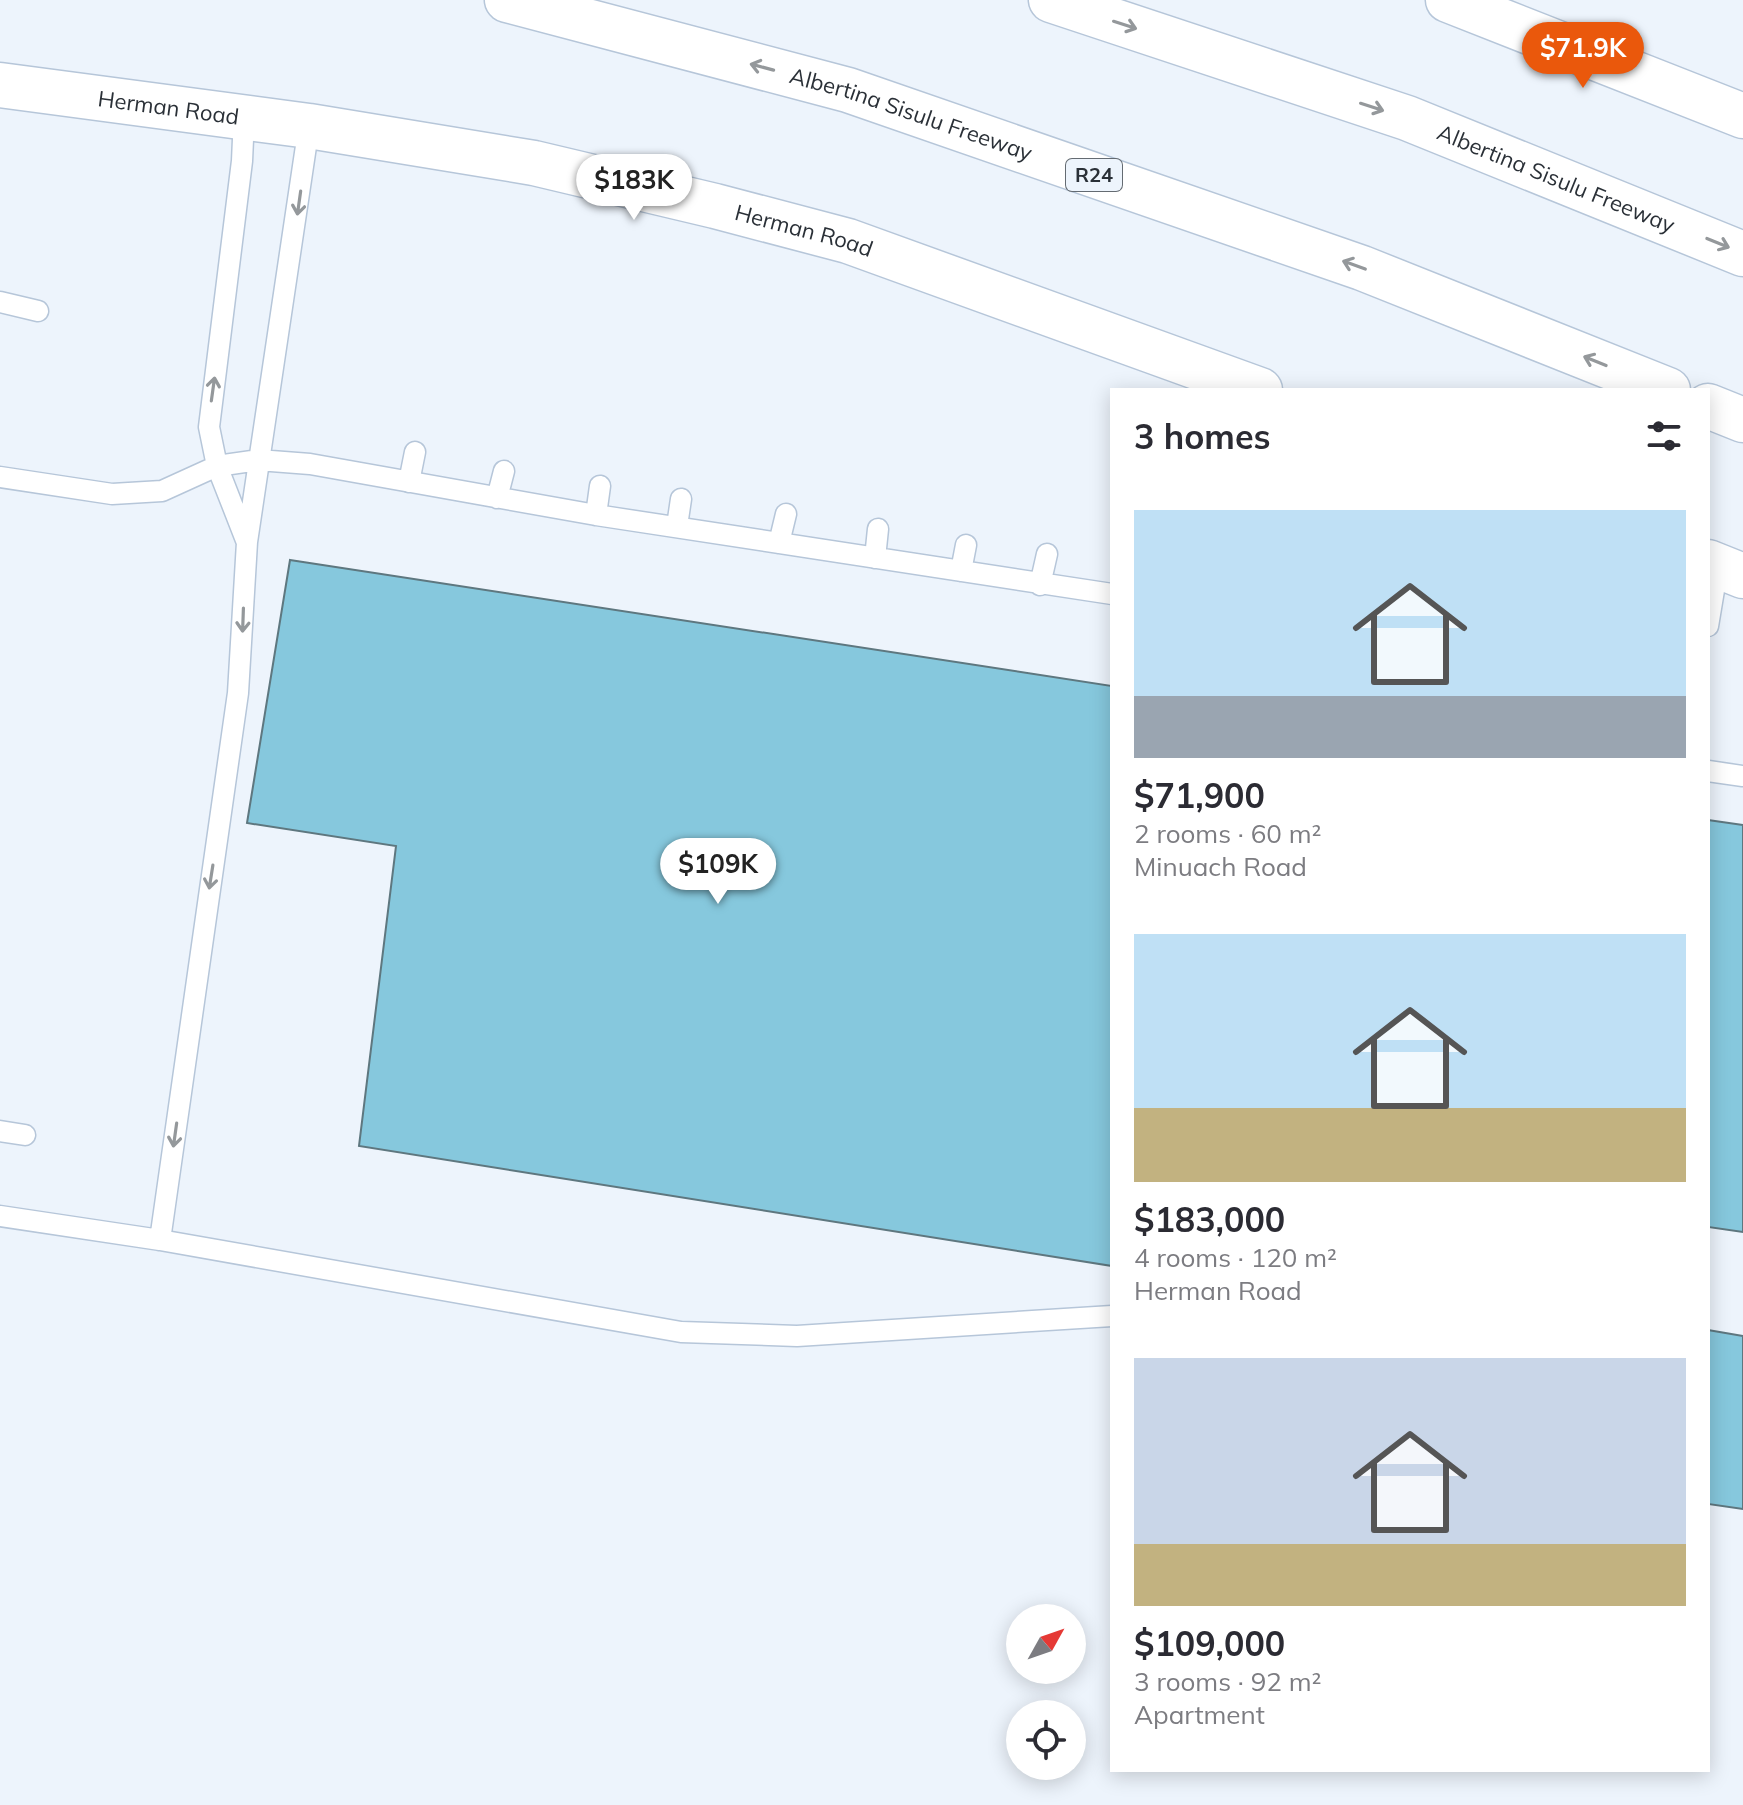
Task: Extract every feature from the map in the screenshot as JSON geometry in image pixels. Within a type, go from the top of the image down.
[{"type":"main road","name":"Albertina Sisulu Freeway","points":[[507,0],[848,90],[1362,268],[1663,388]]},
{"type":"main road","name":"Albertina Sisulu Freeway","points":[[1051,0],[1407,118],[1743,254]]},
{"type":"main road","points":[[1448,0],[1743,116]]},
{"type":"main road","name":"Herman Road","points":[[0,85],[309,126],[534,163],[848,241],[1254,388]]},
{"type":"main road","points":[[1710,407],[1743,420]]},
{"type":"lane","points":[[244,117],[242,161],[209,427],[217,466],[247,542]]},
{"type":"lane","points":[[160,1240],[238,693],[247,542],[309,126]]},
{"type":"lane","points":[[0,302],[38,311]]},
{"type":"lane","points":[[409,482],[415,452]]},
{"type":"lane","points":[[0,477],[112,494],[162,491],[217,466],[258,460],[310,464],[596,515],[1110,594]]},
{"type":"lane","points":[[497,498],[504,471]]},
{"type":"lane","points":[[596,515],[600,486]]},
{"type":"lane","points":[[677,526],[681,499]]},
{"type":"lane","points":[[779,543],[786,514]]},
{"type":"lane","points":[[875,558],[878,529]]},
{"type":"lane","points":[[961,571],[966,545]]},
{"type":"lane","points":[[1040,585],[1047,554]]},
{"type":"lane","points":[[1710,618],[1723,568]]},
{"type":"lane","points":[[1710,771],[1743,776]]},
{"type":"lane","points":[[0,1131],[25,1135]]},
{"type":"lane","points":[[0,1216],[160,1240],[681,1332],[797,1336],[1110,1316]]},
{"type":"building","points":[[290,560],[1110,686],[1110,1266],[359,1146],[396,846],[247,823]]},
{"type":"building","points":[[1710,820],[1743,825],[1743,1232],[1710,1227]]},
{"type":"building","points":[[1710,1330],[1743,1336],[1743,1509],[1710,1504]]}]
